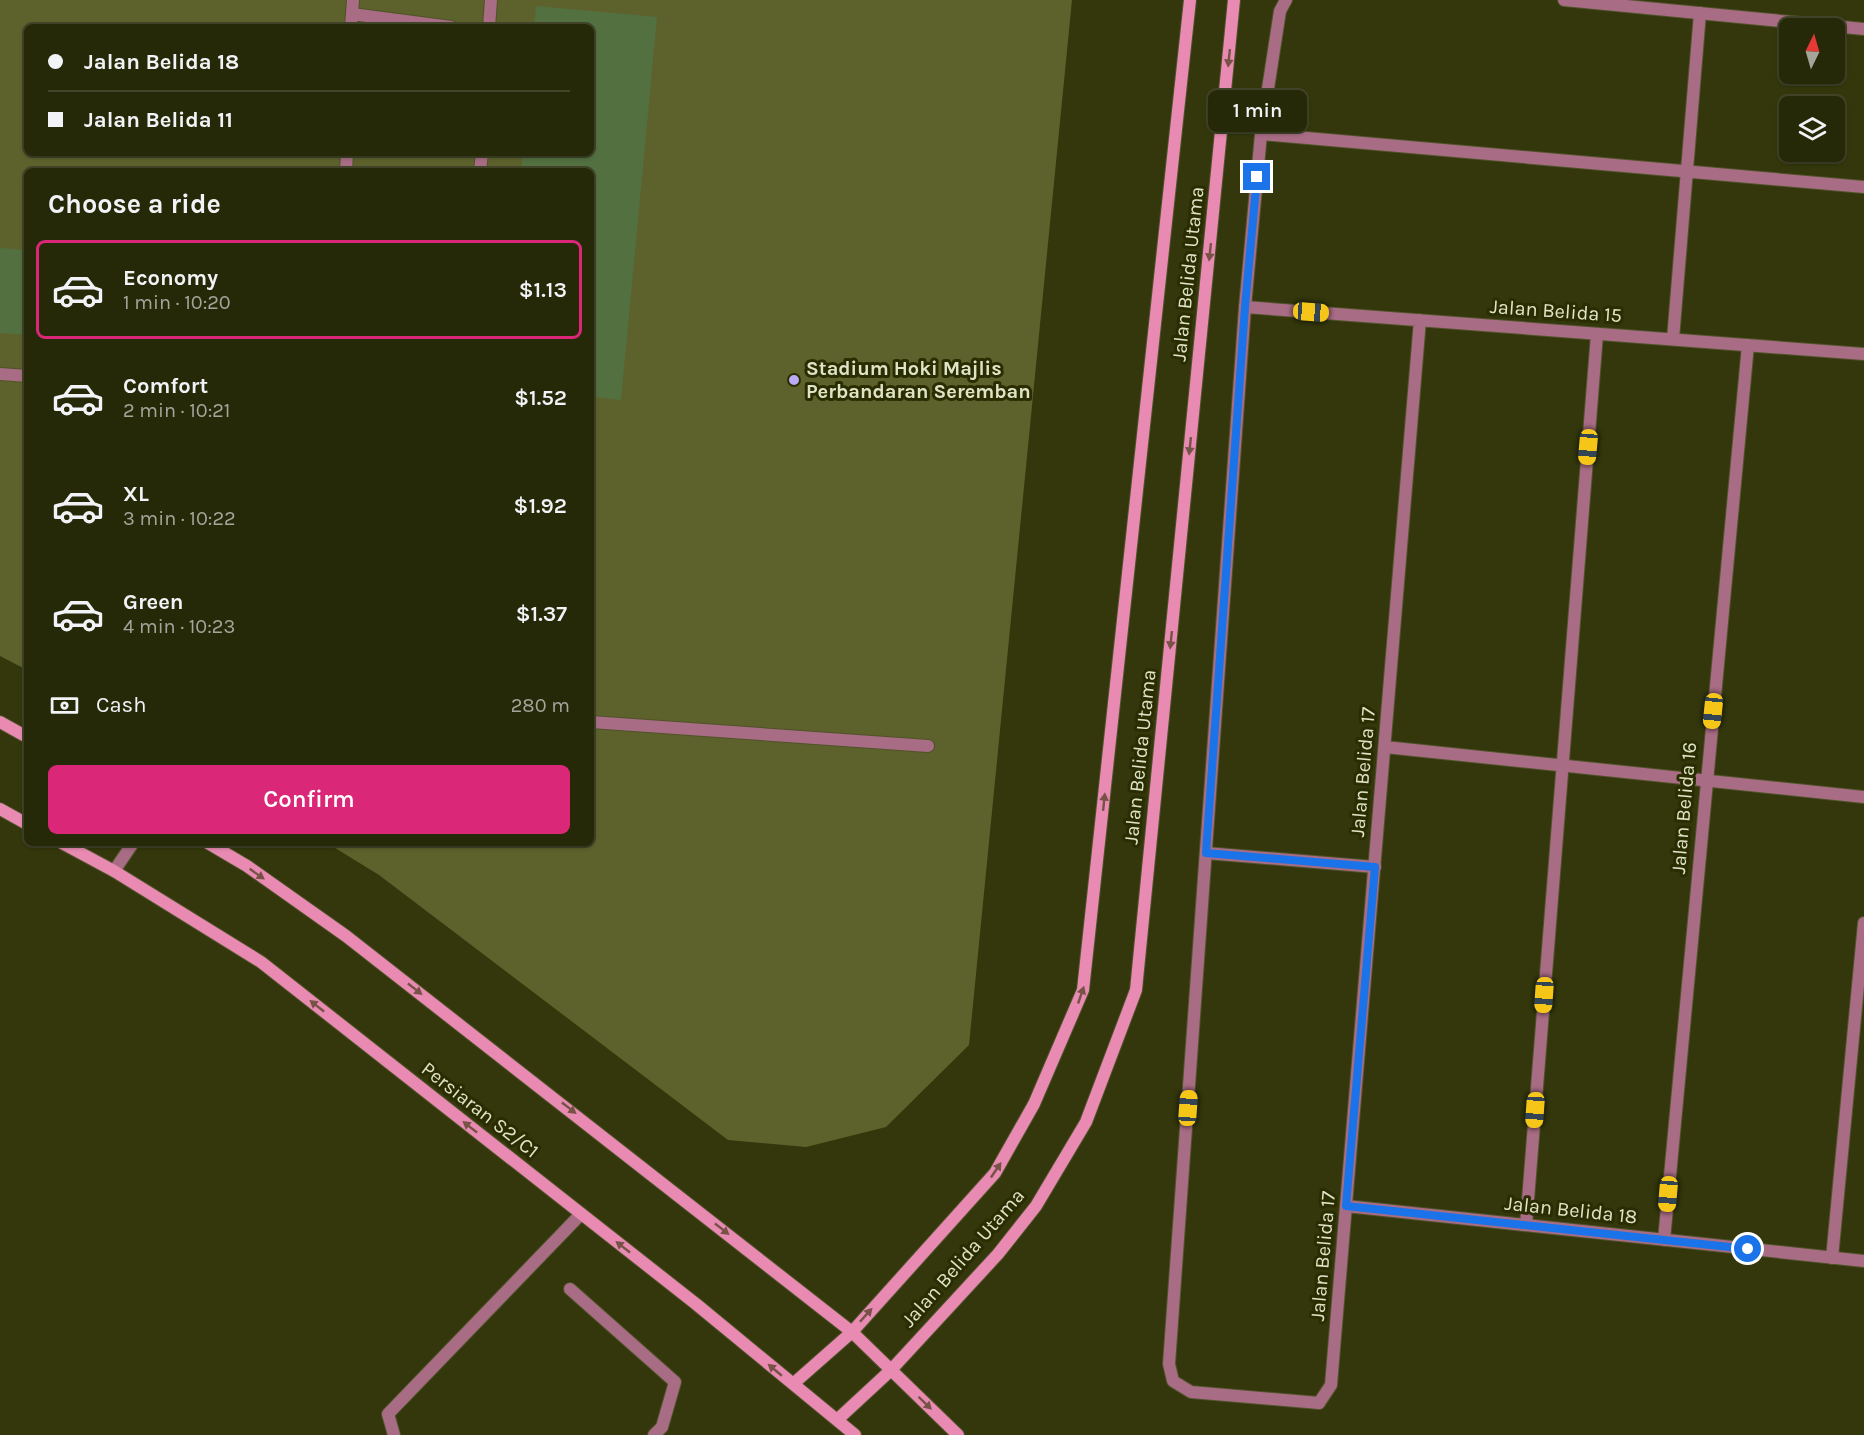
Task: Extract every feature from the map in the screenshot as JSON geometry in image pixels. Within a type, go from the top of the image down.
[{"type":"main road","name":"Jalan Belida Utama","points":[[793,1384],[852,1332],[995,1173],[1034,1104],[1083,990],[1190,0]]},
{"type":"main road","name":"Jalan Belida Utama","points":[[837,1420],[891,1370],[998,1254],[1036,1206],[1086,1122],[1137,990],[1234,0]]},
{"type":"main road","points":[[0,722],[24,735]]},
{"type":"main road","points":[[0,809],[24,822]]},
{"type":"main road","name":"Persiaran S2/C1","points":[[68,846],[114,871],[261,962],[696,1304],[855,1435]]},
{"type":"main road","points":[[213,846],[247,866],[346,936],[852,1332],[958,1435]]},
{"type":"street","points":[[351,24],[353,0]]},
{"type":"street","points":[[489,24],[491,0]]},
{"type":"street","points":[[1286,0],[1280,11],[1261,134],[1245,307],[1206,853],[1375,867]]},
{"type":"street","points":[[1564,0],[1864,29]]},
{"type":"street","points":[[1673,339],[1700,13]]},
{"type":"street","points":[[352,14],[428,24]]},
{"type":"street","points":[[1261,134],[1864,187]]},
{"type":"street","name":"Jalan Belida 15","points":[[1245,307],[1864,354]]},
{"type":"street","name":"Jalan Belida 17","points":[[1206,853],[1169,1364],[1173,1381],[1191,1392],[1318,1403],[1331,1385],[1420,320]]},
{"type":"street","points":[[1526,1225],[1597,334]]},
{"type":"street","name":"Jalan Belida 16","points":[[1664,1240],[1748,345]]},
{"type":"street","points":[[0,374],[24,376]]},
{"type":"street","points":[[594,722],[928,746]]},
{"type":"street","points":[[1385,747],[1864,797]]},
{"type":"street","points":[[114,871],[131,846]]},
{"type":"street","points":[[1832,1258],[1864,923]]},
{"type":"street","name":"Jalan Belida 18","points":[[1346,1206],[1864,1261]]},
{"type":"street","points":[[394,1435],[388,1414],[581,1214]]},
{"type":"street","points":[[570,1289],[675,1382],[662,1426],[654,1435]]},
{"type":"green space","points":[[0,0],[1072,0],[969,1045],[886,1127],[806,1147],[728,1140],[379,875],[332,846],[594,846],[594,168],[24,168],[24,668],[0,656]]},
{"type":"building","points":[[536,6],[657,17],[621,400],[594,397],[594,168],[521,168],[523,156],[594,156],[594,24],[534,24]]},
{"type":"building","points":[[0,248],[24,250],[24,335],[0,333]]},
{"type":"place","name":"Stadium Hoki Majlis Perbandaran Seremban","points":[[794,380]]},
{"type":"route","points":[[1257,177],[1245,307],[1206,853],[1375,867],[1346,1206],[1748,1249]]}]
